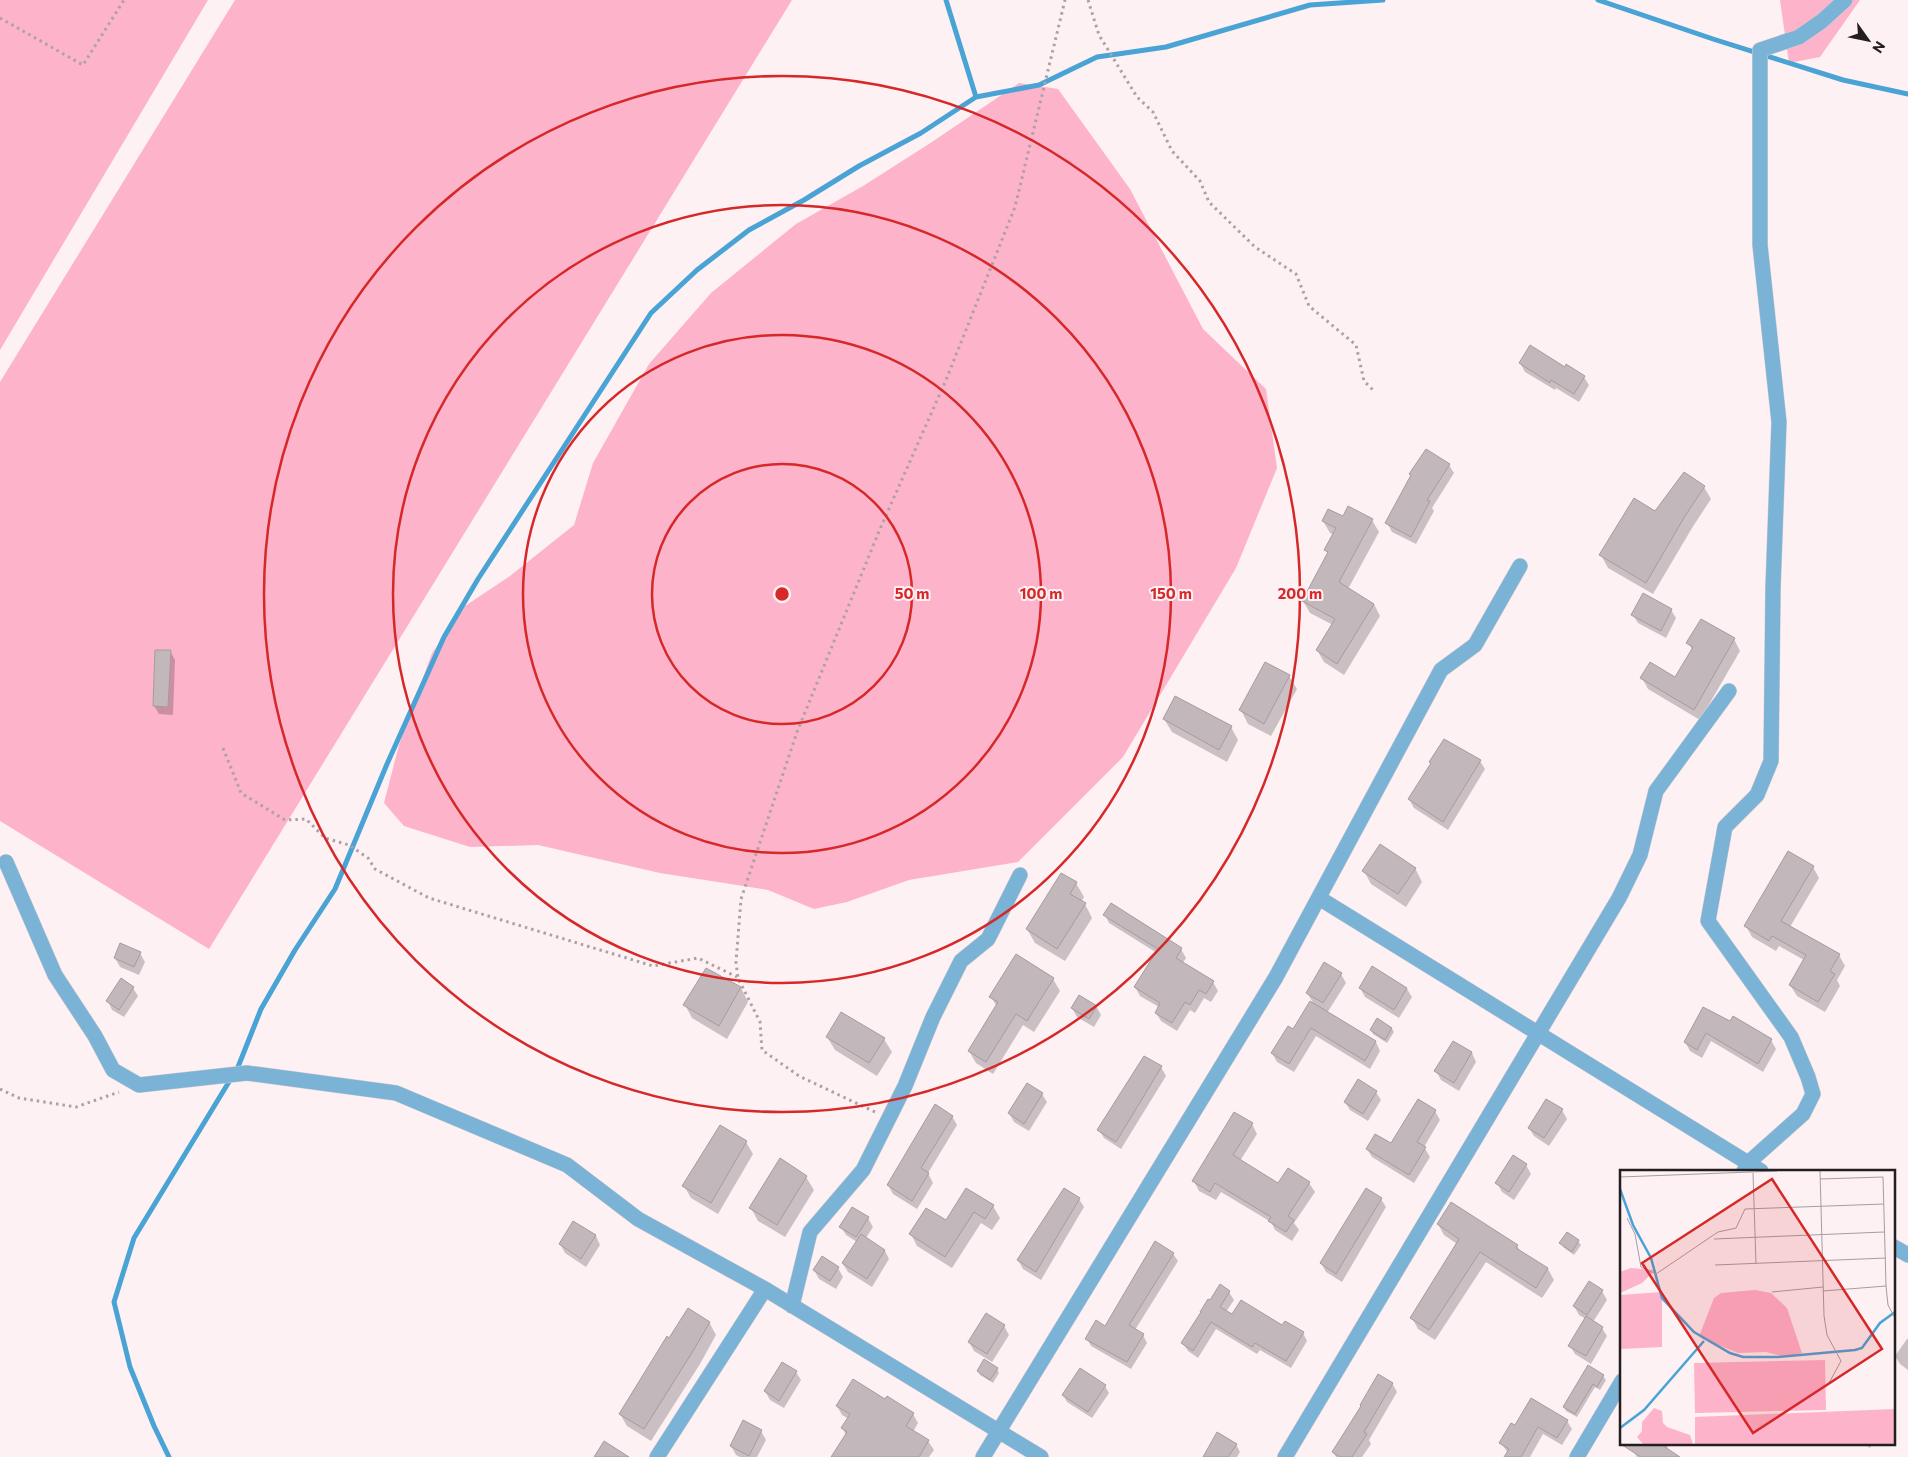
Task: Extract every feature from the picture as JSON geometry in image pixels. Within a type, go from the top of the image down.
[{"type":"street","points":[[1319,898],[1539,1033],[1751,1168],[1803,1114],[1813,1094],[1791,1037],[1708,921],[1725,827],[1757,795],[1770,761],[1772,588],[1779,422],[1760,245],[1760,50],[1799,37],[1822,22],[1845,0]]},
{"type":"street","points":[[983,1457],[1270,986],[1441,670],[1475,645],[1520,566]]},
{"type":"street","points":[[1285,1457],[1619,898],[1640,855],[1656,791],[1729,691]]},
{"type":"street","points":[[6,862],[55,975],[95,1036],[113,1070],[139,1085],[247,1073],[396,1093],[567,1165],[638,1219],[765,1289],[1041,1457]]},
{"type":"street","points":[[792,1306],[810,1232],[863,1170],[905,1086],[934,1017],[961,961],[988,939],[1020,875]]},
{"type":"street","points":[[1896,1248],[1908,1255]]},
{"type":"street","points":[[657,1457],[765,1289]]},
{"type":"street","points":[[1577,1457],[1620,1384]]},
{"type":"path","points":[[0,18],[83,66],[124,0]]},
{"type":"path","points":[[889,1118],[799,1076],[762,1050],[760,1022],[738,978],[736,962],[741,899],[797,732],[876,539],[946,380],[1015,207],[1065,0]]},
{"type":"path","points":[[1088,0],[1099,34],[1137,96],[1153,112],[1172,151],[1200,181],[1209,202],[1255,247],[1296,274],[1309,306],[1356,345],[1364,381],[1373,390]]},
{"type":"path","points":[[223,748],[241,794],[284,820],[306,818],[325,838],[349,845],[368,858],[375,868],[428,898],[653,966],[698,958],[738,978]]},
{"type":"path","points":[[0,1089],[18,1098],[76,1107],[139,1085]]},
{"type":"shaded area","points":[[0,0],[208,0],[0,350]]},
{"type":"shaded area","points":[[235,0],[792,0],[209,949],[0,821],[0,382]]},
{"type":"shaded area","points":[[1780,0],[1860,0],[1820,57],[1789,63]]},
{"type":"shaded area","points":[[1019,83],[1058,89],[1130,189],[1203,329],[1266,389],[1277,468],[1236,568],[1123,757],[1018,862],[909,880],[847,902],[814,909],[768,890],[660,873],[538,845],[470,847],[404,826],[384,803],[399,745],[432,653],[465,606],[510,576],[574,525],[593,463],[649,364],[711,293],[796,224],[863,186]]},
{"type":"building","points":[[1530,345],[1565,367],[1566,364],[1585,376],[1574,394],[1551,380],[1550,383],[1519,363]]},
{"type":"building","points":[[1426,449],[1450,464],[1427,500],[1430,501],[1411,537],[1385,523],[1411,475],[1409,474]]},
{"type":"building","points":[[1684,472],[1705,486],[1646,583],[1599,555],[1634,498],[1655,511]]},
{"type":"building","points":[[1348,506],[1373,519],[1339,582],[1374,604],[1337,664],[1316,650],[1335,619],[1302,601],[1328,552],[1324,550],[1336,528],[1322,521],[1328,509],[1343,516]]},
{"type":"building","points":[[1643,593],[1672,609],[1661,631],[1631,615]]},
{"type":"building","points":[[1701,619],[1735,638],[1694,710],[1640,678],[1650,662],[1675,677],[1693,647],[1686,643]]},
{"type":"building","points":[[155,650],[171,650],[168,707],[153,706]]},
{"type":"building","points":[[1265,662],[1290,675],[1264,724],[1239,710]]},
{"type":"building","points":[[1175,696],[1232,726],[1219,750],[1163,719]]},
{"type":"building","points":[[1444,739],[1481,760],[1443,822],[1408,799]]},
{"type":"building","points":[[1380,844],[1416,868],[1398,894],[1362,871]]},
{"type":"building","points":[[1788,851],[1814,866],[1781,921],[1840,954],[1830,971],[1835,974],[1818,1002],[1789,985],[1806,955],[1772,936],[1769,941],[1744,926]]},
{"type":"building","points":[[1061,873],[1077,882],[1070,894],[1086,903],[1057,949],[1026,929]]},
{"type":"building","points":[[1111,903],[1182,948],[1176,958],[1214,981],[1206,994],[1199,990],[1190,1005],[1185,1002],[1172,1023],[1155,1013],[1160,1003],[1134,987],[1158,949],[1103,915]]},
{"type":"building","points":[[120,943],[141,952],[134,967],[114,958]]},
{"type":"building","points":[[1016,954],[1054,978],[1027,1021],[1016,1014],[986,1062],[968,1051],[998,1002],[989,997]]},
{"type":"building","points":[[1324,962],[1342,973],[1323,1003],[1306,993]]},
{"type":"building","points":[[1372,966],[1407,988],[1394,1010],[1359,988]]},
{"type":"building","points":[[706,968],[741,987],[719,1026],[683,1005]]},
{"type":"building","points":[[121,978],[134,987],[119,1010],[106,1001]]},
{"type":"building","points":[[1079,995],[1097,1006],[1089,1019],[1071,1008]]},
{"type":"building","points":[[1310,1001],[1376,1041],[1365,1061],[1311,1028],[1289,1064],[1271,1053],[1288,1026],[1293,1029]]},
{"type":"building","points":[[1703,1007],[1730,1021],[1733,1016],[1772,1039],[1758,1064],[1706,1033],[1697,1050],[1684,1042]]},
{"type":"building","points":[[841,1012],[885,1038],[869,1063],[826,1037]]},
{"type":"building","points":[[1377,1018],[1392,1028],[1385,1040],[1370,1030]]},
{"type":"building","points":[[1453,1041],[1472,1052],[1454,1083],[1434,1071]]},
{"type":"building","points":[[1144,1056],[1162,1066],[1116,1142],[1097,1130]]},
{"type":"building","points":[[1358,1079],[1377,1091],[1363,1114],[1344,1102]]},
{"type":"building","points":[[1027,1083],[1043,1093],[1024,1124],[1008,1113]]},
{"type":"building","points":[[1418,1099],[1436,1110],[1417,1142],[1426,1147],[1409,1175],[1366,1149],[1375,1134],[1391,1143]]},
{"type":"building","points":[[1546,1099],[1563,1109],[1544,1138],[1528,1128]]},
{"type":"building","points":[[935,1104],[953,1116],[921,1168],[929,1173],[912,1201],[887,1185]]},
{"type":"building","points":[[1234,1112],[1253,1123],[1233,1155],[1278,1183],[1288,1168],[1310,1182],[1288,1216],[1294,1220],[1286,1232],[1268,1221],[1271,1217],[1215,1183],[1210,1192],[1192,1181]]},
{"type":"building","points":[[720,1125],[747,1141],[711,1203],[682,1186]]},
{"type":"building","points":[[1513,1155],[1527,1164],[1509,1192],[1495,1183]]},
{"type":"building","points":[[780,1158],[807,1176],[777,1225],[749,1208]]},
{"type":"building","points":[[966,1188],[994,1205],[985,1219],[974,1212],[945,1257],[909,1234],[926,1208],[946,1220]]},
{"type":"building","points":[[1064,1188],[1080,1198],[1036,1272],[1017,1260]]},
{"type":"building","points":[[1366,1188],[1382,1198],[1336,1274],[1320,1263]]},
{"type":"building","points":[[1451,1202],[1518,1245],[1516,1248],[1548,1268],[1536,1288],[1480,1252],[1429,1330],[1410,1318],[1459,1239],[1437,1224]]},
{"type":"building","points":[[852,1207],[869,1217],[856,1237],[839,1227]]},
{"type":"building","points":[[573,1221],[596,1235],[581,1259],[559,1244]]},
{"type":"building","points":[[1567,1232],[1579,1240],[1572,1252],[1559,1243]]},
{"type":"building","points":[[861,1234],[885,1250],[867,1279],[842,1263]]},
{"type":"building","points":[[1155,1241],[1174,1253],[1129,1325],[1144,1334],[1127,1362],[1085,1339],[1096,1320],[1105,1326]]},
{"type":"building","points":[[822,1256],[839,1267],[830,1281],[813,1270]]},
{"type":"building","points":[[1589,1281],[1603,1290],[1587,1315],[1573,1306]]},
{"type":"building","points":[[1220,1284],[1230,1291],[1220,1307],[1232,1314],[1241,1300],[1282,1325],[1285,1321],[1304,1332],[1286,1361],[1255,1343],[1252,1347],[1211,1322],[1193,1351],[1181,1343],[1208,1299],[1210,1300]]},
{"type":"building","points":[[688,1308],[710,1322],[644,1429],[619,1414],[667,1336],[669,1338]]},
{"type":"building","points":[[986,1313],[1005,1325],[987,1354],[968,1342]]},
{"type":"building","points":[[1586,1316],[1603,1327],[1586,1356],[1568,1346]]},
{"type":"building","points":[[984,1359],[998,1368],[990,1380],[977,1371]]},
{"type":"building","points":[[782,1362],[797,1371],[779,1401],[764,1391]]},
{"type":"building","points":[[1588,1365],[1604,1375],[1597,1387],[1593,1384],[1575,1414],[1563,1407]]},
{"type":"building","points":[[1080,1368],[1106,1385],[1088,1412],[1062,1395]]},
{"type":"building","points":[[1378,1374],[1393,1383],[1364,1432],[1367,1434],[1352,1457],[1340,1457],[1332,1452],[1361,1406]]},
{"type":"building","points":[[853,1379],[885,1399],[887,1396],[914,1413],[906,1426],[929,1440],[919,1457],[831,1457],[847,1432],[841,1428],[850,1414],[836,1406]]},
{"type":"building","points":[[1531,1398],[1568,1420],[1557,1438],[1538,1427],[1521,1457],[1504,1457],[1509,1449],[1499,1443],[1511,1423],[1515,1425]]},
{"type":"building","points":[[743,1420],[762,1430],[749,1456],[730,1446]]},
{"type":"building","points":[[1217,1432],[1237,1444],[1228,1457],[1203,1457]]},
{"type":"building","points":[[604,1441],[629,1457],[594,1457]]},
{"type":"building","points":[[1621,1444],[1660,1444],[1680,1457],[1641,1457]]},
{"type":"waterway","points":[[946,0],[976,97]]},
{"type":"waterway","points":[[169,1457],[130,1367],[114,1302],[134,1238],[238,1067],[261,1009],[295,950],[335,889],[387,764],[444,637],[478,579],[651,313],[697,270],[749,230],[804,200],[859,166],[921,133],[976,97],[1039,85],[1097,57],[1166,47],[1310,5],[1383,0]]},
{"type":"waterway","points":[[1598,0],[1843,80],[1908,94]]}]
